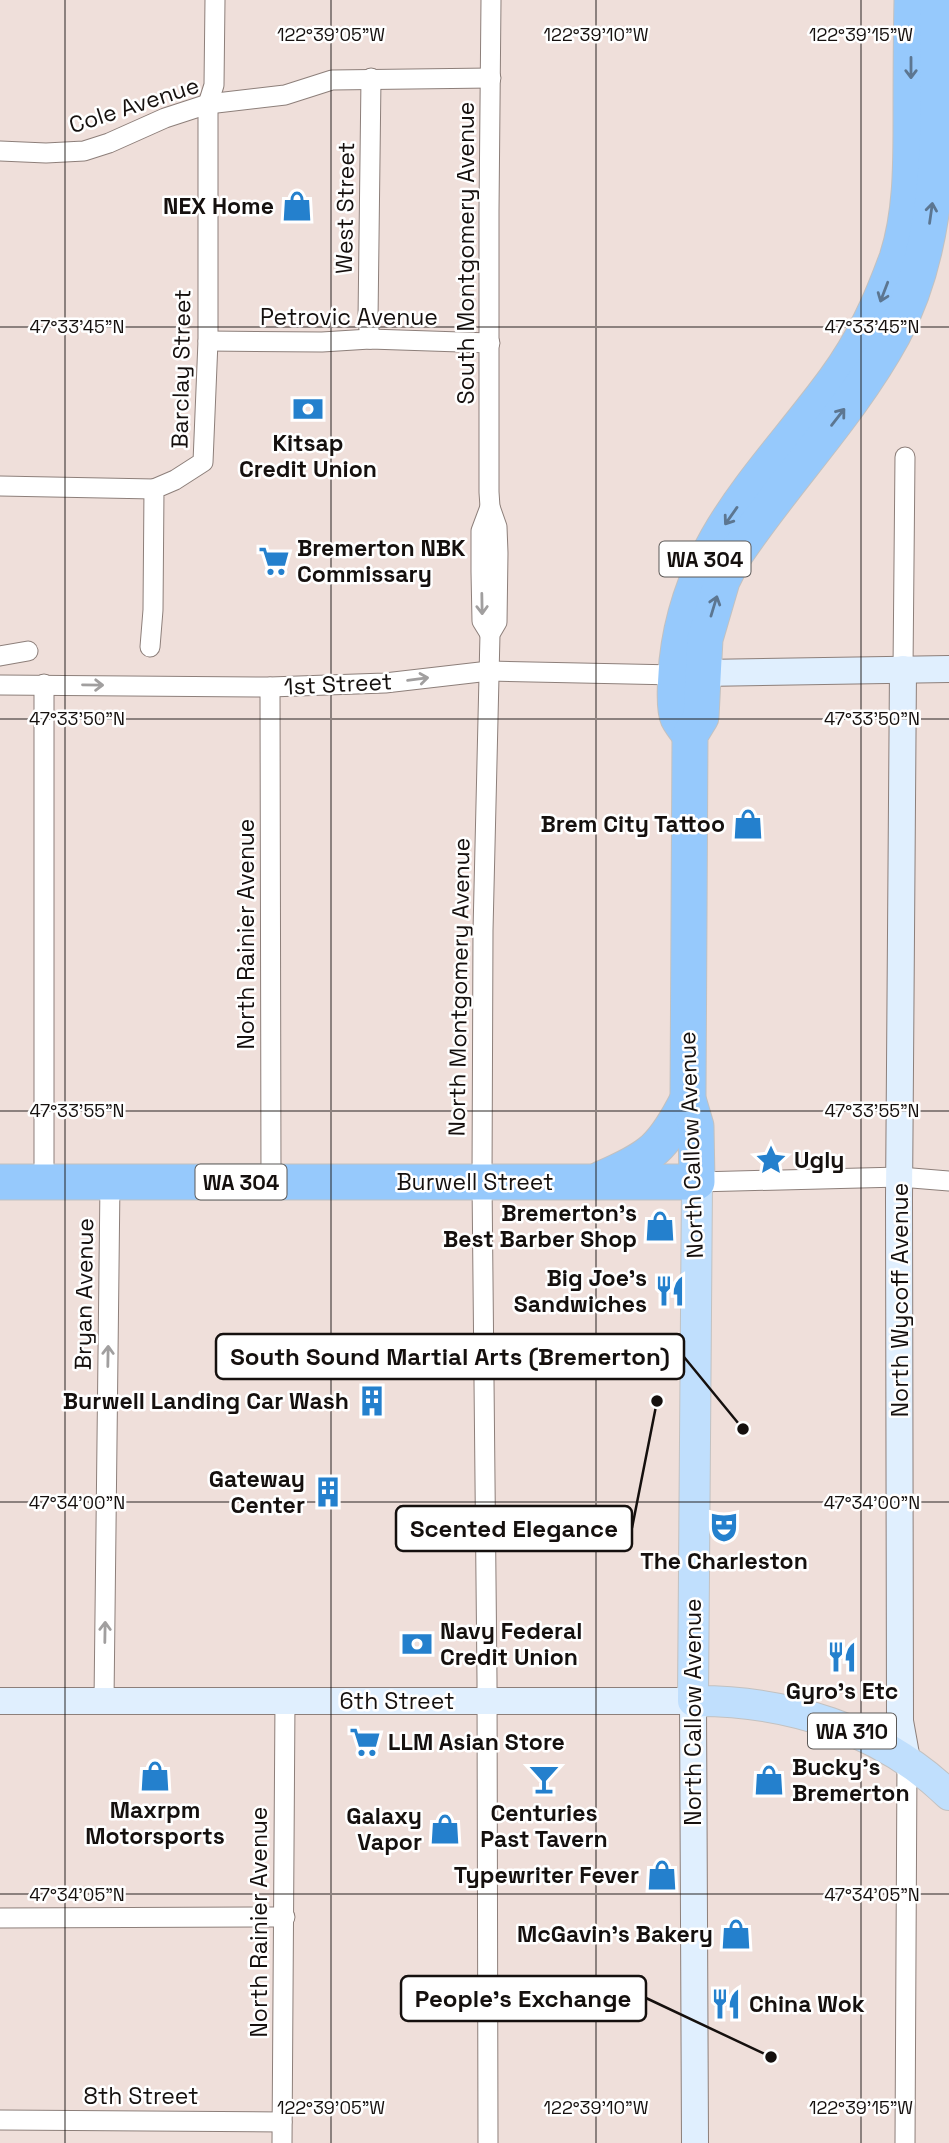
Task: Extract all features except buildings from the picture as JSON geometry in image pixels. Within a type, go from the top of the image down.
[{"type":"highway","name":"WA 304","points":[[689,674],[680,634],[690,597],[713,544],[772,461],[836,380],[858,346],[877,310],[898,254],[911,175],[912,0]]},
{"type":"highway","name":"WA 304","points":[[689,674],[705,639],[714,605],[735,555],[880,359],[900,320],[922,261],[936,177],[938,0]]},
{"type":"highway","name":"North Callow Avenue","points":[[689,674],[677,717],[690,736],[688,1099],[696,1126],[697,1182]]},
{"type":"highway","name":"WA 304","points":[[593,1182],[633,1165],[653,1152],[673,1129],[688,1099]]},
{"type":"highway","name":"Burwell Street","points":[[0,1182],[697,1182]]},
{"type":"main road","name":"North Callow Avenue","points":[[693,1701],[697,1182]]},
{"type":"main road","name":"6th Street","points":[[693,1701],[741,1702],[793,1710],[855,1732],[907,1760]]},
{"type":"main road","name":"WA 310","points":[[907,1760],[949,1795]]},
{"type":"street","name":"Barclay Street","points":[[154,489],[175,480],[203,462],[208,341],[208,104],[214,85],[215,0]]},
{"type":"street","name":"South Montgomery Avenue","points":[[489,671],[490,634],[497,622],[498,553],[497,527],[490,507],[488,211],[491,0]]},
{"type":"street","name":"West Street","points":[[370,339],[368,311],[371,78]]},
{"type":"street","name":"Cole Avenue","points":[[0,151],[84,151],[109,143],[164,118],[208,104],[285,95],[332,80],[491,78]]},
{"type":"street","name":"Petrovic Avenue","points":[[208,341],[322,342],[370,339],[490,343]]},
{"type":"street","name":"North Wycoff Avenue","points":[[905,457],[900,1177],[900,1721],[907,1760],[905,2143]]},
{"type":"street","points":[[0,486],[154,489],[150,647]]},
{"type":"street","points":[[0,656],[28,651]]},
{"type":"street","name":"1st Street","points":[[0,685],[270,687],[385,683],[489,671],[689,674],[949,668]]},
{"type":"street","name":"North Montgomery Avenue","points":[[488,2143],[482,1181],[483,931],[489,671]]},
{"type":"street","points":[[44,684],[44,1181]]},
{"type":"street","name":"North Rainier Avenue","points":[[270,687],[271,1181]]},
{"type":"street","name":"Burwell Street","points":[[697,1182],[900,1177],[949,1181]]},
{"type":"street","name":"Bryan Avenue","points":[[104,1701],[110,1182]]},
{"type":"street","name":"6th Street","points":[[0,1701],[693,1701]]},
{"type":"street","name":"North Rainier Avenue","points":[[282,2143],[285,1701]]},
{"type":"street","name":"North Callow Avenue","points":[[693,1701],[695,2143]]},
{"type":"street","points":[[0,1918],[285,1917]]},
{"type":"street","name":"8th Street","points":[[0,2120],[282,2122]]},
{"type":"place","name":"NEX Home","points":[[297,206]]},
{"type":"place","name":"Kitsap Credit Union","points":[[308,409]]},
{"type":"place","name":"Bremerton NBK Commissary","points":[[274,561]]},
{"type":"place","name":"Brem City Tattoo","points":[[748,824]]},
{"type":"place","name":"Ugly","points":[[771,1160]]},
{"type":"place","name":"Bremerton's Best Barber Shop","points":[[660,1226]]},
{"type":"place","name":"Big Joe's Sandwiches","points":[[670,1291]]},
{"type":"place","name":"Burwell Landing Car Wash","points":[[372,1401]]},
{"type":"place","name":"Scented Elegance","points":[[657,1401]]},
{"type":"place","name":"South Sound Martial Arts (Bremerton)","points":[[743,1429]]},
{"type":"place","name":"Gateway Center","points":[[328,1492]]},
{"type":"place","name":"The Charleston","points":[[724,1527]]},
{"type":"place","name":"Navy Federal Credit Union","points":[[417,1644]]},
{"type":"place","name":"Gyro's Etc","points":[[842,1657]]},
{"type":"place","name":"LLM Asian Store","points":[[365,1742]]},
{"type":"place","name":"Maxrpm Motorsports","points":[[155,1776]]},
{"type":"place","name":"Centuries Past Tavern","points":[[544,1779]]},
{"type":"place","name":"Bucky's Bremerton","points":[[769,1780]]},
{"type":"place","name":"Galaxy Vapor","points":[[445,1829]]},
{"type":"place","name":"Typewriter Fever","points":[[662,1875]]},
{"type":"place","name":"McGavin's Bakery","points":[[736,1934]]},
{"type":"place","name":"China Wok","points":[[726,2004]]},
{"type":"place","name":"People's Exchange","points":[[771,2057]]}]
